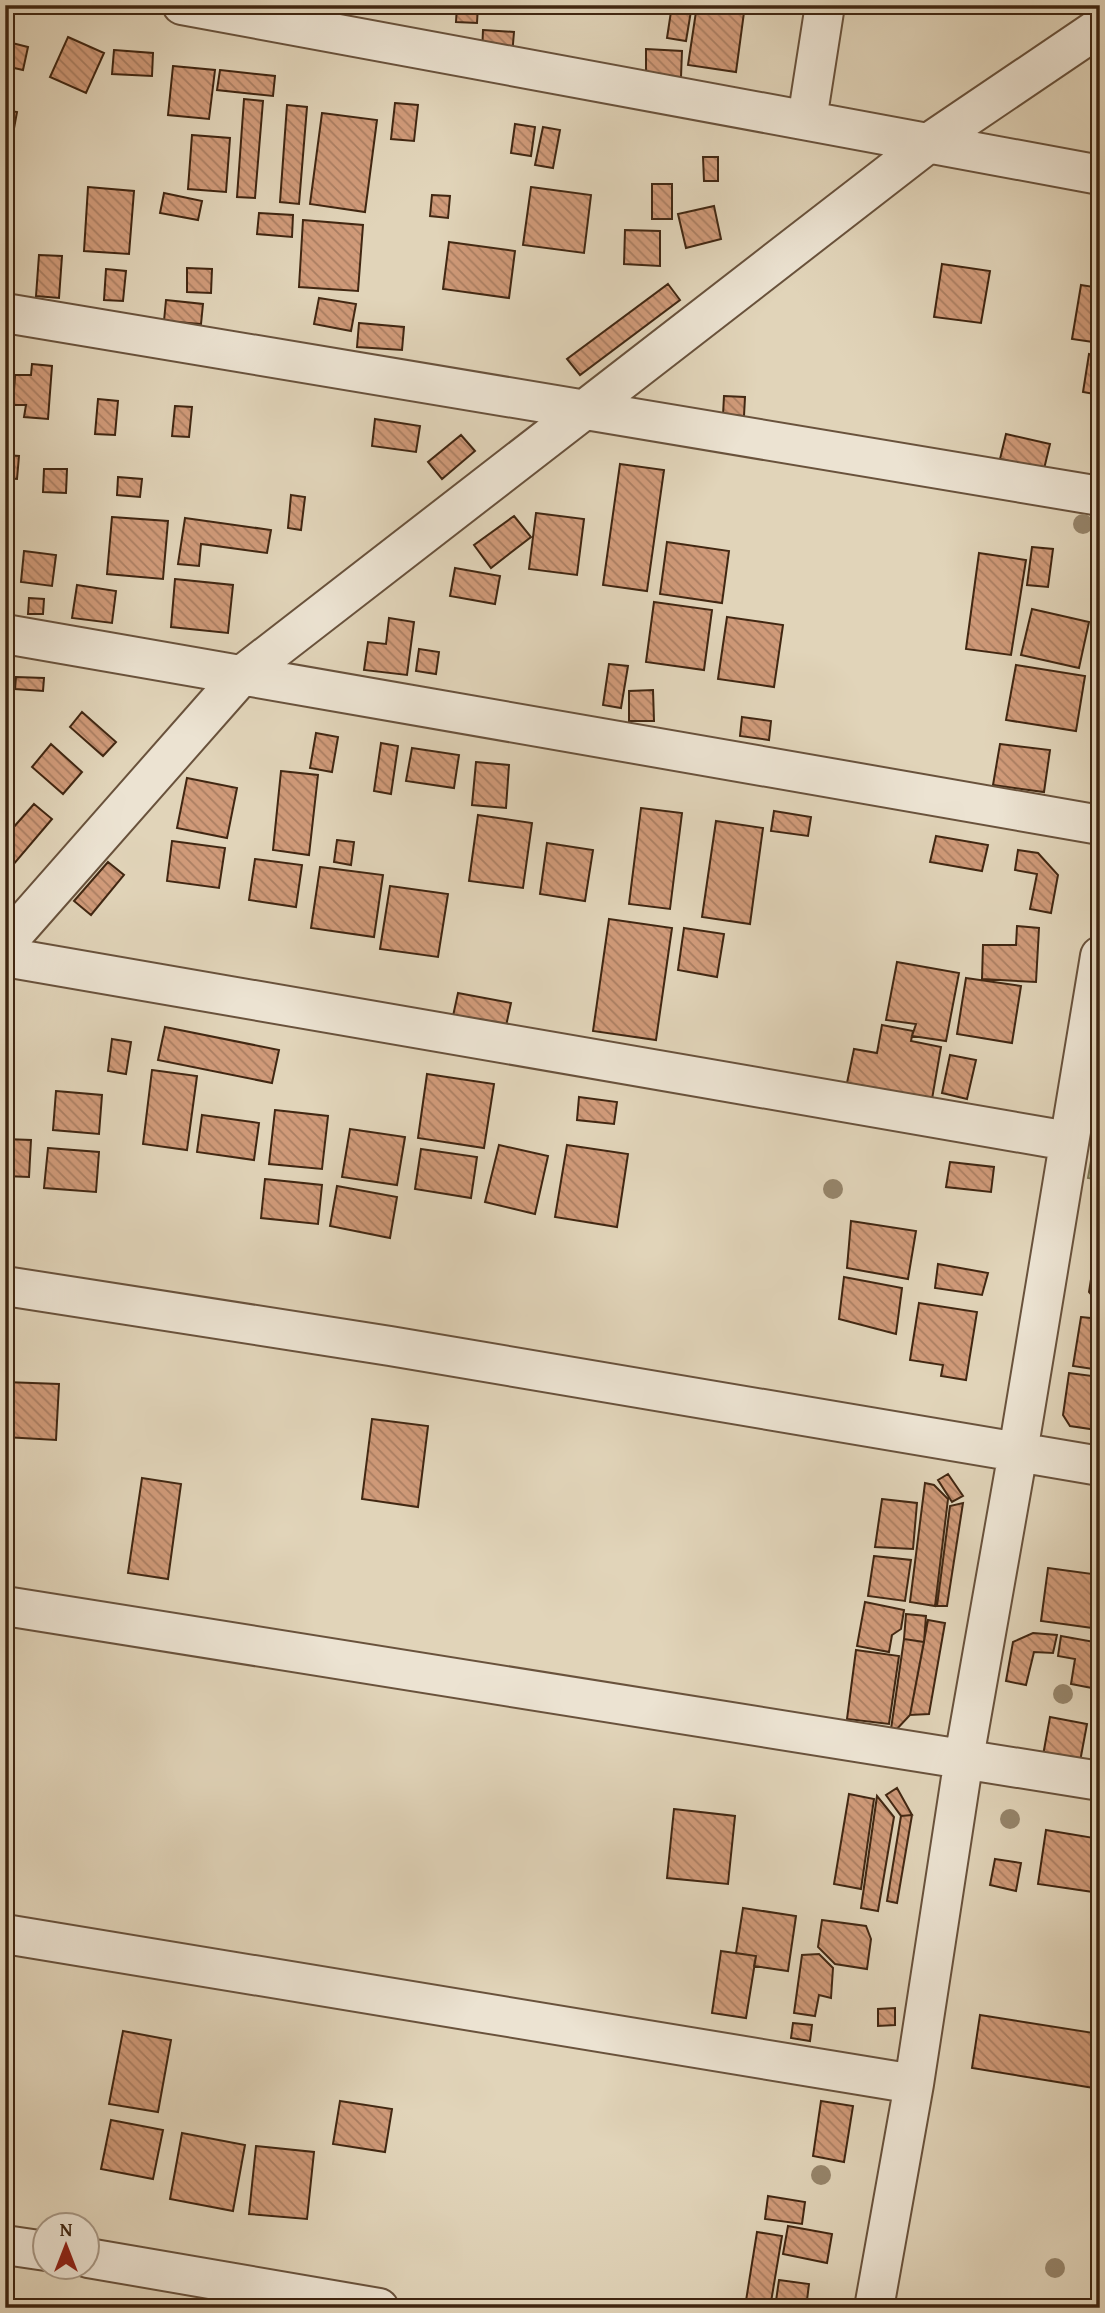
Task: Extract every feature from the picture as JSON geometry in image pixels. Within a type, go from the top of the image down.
[{"type":"street","points":[[182,5],[1100,175]]},
{"type":"street","points":[[807,120],[825,5]]},
{"type":"street","points":[[5,944],[242,675],[930,142],[1100,27]]},
{"type":"street","points":[[5,313],[1100,496]]},
{"type":"street","points":[[5,634],[1100,825]]},
{"type":"street","points":[[874,2308],[914,2084],[964,1758],[1100,956]]},
{"type":"street","points":[[5,957],[1068,1142]]},
{"type":"street","points":[[5,1286],[390,1346],[1100,1466]]},
{"type":"street","points":[[5,1606],[1100,1781]]},
{"type":"street","points":[[5,1934],[914,2084]]},
{"type":"street","points":[[5,2245],[32,2249]]},
{"type":"street","points":[[102,2260],[379,2308]]},
{"type":"green space","points":[[1100,1109],[1100,1180],[1088,1178]]},
{"type":"building","points":[[329,5],[344,5],[341,28],[326,26]]},
{"type":"building","points":[[457,5],[478,5],[477,23],[456,22]]},
{"type":"building","points":[[597,5],[617,5],[616,11],[597,8]]},
{"type":"building","points":[[672,5],[692,5],[686,41],[667,38]]},
{"type":"building","points":[[697,5],[745,5],[736,72],[688,65]]},
{"type":"building","points":[[483,30],[514,32],[512,56],[482,54]]},
{"type":"building","points":[[68,37],[104,53],[86,93],[50,77]]},
{"type":"building","points":[[8,42],[28,47],[23,70],[5,66]]},
{"type":"building","points":[[646,49],[682,51],[681,77],[646,76]]},
{"type":"building","points":[[114,50],[153,53],[152,76],[112,74]]},
{"type":"building","points":[[173,66],[215,70],[209,119],[168,115]]},
{"type":"building","points":[[220,70],[275,76],[273,96],[217,90]]},
{"type":"building","points":[[244,99],[263,101],[255,198],[237,197]]},
{"type":"building","points":[[395,103],[418,105],[414,141],[391,139]]},
{"type":"building","points":[[287,105],[307,107],[299,204],[280,202]]},
{"type":"building","points":[[5,110],[17,112],[8,161],[5,160]]},
{"type":"building","points":[[322,113],[377,120],[365,212],[310,204]]},
{"type":"building","points":[[515,124],[535,127],[531,156],[511,153]]},
{"type":"building","points":[[543,127],[560,130],[553,168],[535,165]]},
{"type":"building","points":[[192,135],[230,138],[226,192],[188,189]]},
{"type":"building","points":[[703,157],[718,157],[718,181],[704,181]]},
{"type":"building","points":[[652,184],[672,184],[672,219],[652,219]]},
{"type":"building","points":[[88,187],[134,191],[129,254],[84,251]]},
{"type":"building","points":[[531,187],[591,195],[584,253],[523,245]]},
{"type":"building","points":[[164,193],[202,201],[198,220],[160,213]]},
{"type":"building","points":[[432,195],[450,196],[448,218],[430,216]]},
{"type":"building","points":[[714,206],[721,239],[686,248],[678,214]]},
{"type":"building","points":[[259,213],[293,215],[292,237],[257,234]]},
{"type":"building","points":[[303,220],[363,225],[358,291],[299,287]]},
{"type":"building","points":[[625,230],[660,231],[660,266],[624,264]]},
{"type":"building","points":[[449,242],[515,251],[509,298],[443,289]]},
{"type":"building","points":[[39,255],[62,256],[59,298],[36,296]]},
{"type":"building","points":[[942,264],[990,271],[981,323],[934,317]]},
{"type":"building","points":[[187,268],[212,269],[211,293],[187,292]]},
{"type":"building","points":[[106,269],[126,271],[123,301],[104,300]]},
{"type":"building","points":[[668,284],[680,300],[580,375],[567,359]]},
{"type":"building","points":[[1081,285],[1100,288],[1100,343],[1072,339]]},
{"type":"building","points":[[319,298],[356,304],[351,331],[314,324]]},
{"type":"building","points":[[166,300],[203,304],[201,324],[164,321]]},
{"type":"building","points":[[359,323],[404,327],[402,350],[357,347]]},
{"type":"building","points":[[1089,354],[1100,356],[1100,395],[1083,392]]},
{"type":"building","points":[[32,364],[52,366],[48,419],[24,417],[26,405],[13,405],[15,375],[31,375]]},
{"type":"building","points":[[724,396],[745,397],[744,416],[723,415]]},
{"type":"building","points":[[98,399],[118,401],[115,435],[95,434]]},
{"type":"building","points":[[175,406],[192,407],[189,437],[172,436]]},
{"type":"building","points":[[375,419],[420,426],[416,452],[372,446]]},
{"type":"building","points":[[1006,434],[1050,444],[1044,469],[1000,459]]},
{"type":"building","points":[[461,435],[475,451],[442,479],[428,462]]},
{"type":"building","points":[[5,455],[19,456],[17,479],[5,478]]},
{"type":"building","points":[[620,464],[664,470],[647,591],[603,585]]},
{"type":"building","points":[[44,469],[67,469],[66,493],[43,492]]},
{"type":"building","points":[[118,477],[142,479],[140,497],[117,495]]},
{"type":"building","points":[[291,495],[305,497],[301,530],[288,528]]},
{"type":"building","points":[[536,513],[584,519],[577,575],[529,569]]},
{"type":"building","points":[[514,516],[531,537],[491,568],[474,545]]},
{"type":"building","points":[[112,517],[168,521],[163,579],[107,574]]},
{"type":"building","points":[[185,518],[271,530],[267,553],[201,544],[199,566],[178,564]]},
{"type":"building","points":[[667,542],[729,551],[722,603],[660,594]]},
{"type":"building","points":[[1032,547],[1053,549],[1048,587],[1027,585]]},
{"type":"building","points":[[24,551],[56,555],[52,586],[21,582]]},
{"type":"building","points":[[979,553],[1026,560],[1011,655],[966,649]]},
{"type":"building","points":[[455,568],[500,576],[495,604],[450,596]]},
{"type":"building","points":[[175,579],[233,585],[228,633],[171,627]]},
{"type":"building","points":[[77,585],[116,591],[112,623],[72,618]]},
{"type":"building","points":[[29,598],[44,599],[43,614],[28,614]]},
{"type":"building","points":[[654,602],[712,610],[704,670],[646,662]]},
{"type":"building","points":[[1032,609],[1089,622],[1079,668],[1021,655]]},
{"type":"building","points":[[727,617],[783,625],[774,687],[718,679]]},
{"type":"building","points":[[389,618],[414,622],[407,675],[364,670],[368,642],[386,644]]},
{"type":"building","points":[[419,649],[439,652],[436,674],[416,671]]},
{"type":"building","points":[[609,664],[628,666],[621,708],[603,705]]},
{"type":"building","points":[[1016,665],[1085,676],[1076,731],[1006,720]]},
{"type":"building","points":[[16,677],[44,678],[43,691],[15,689]]},
{"type":"building","points":[[653,690],[654,721],[629,721],[629,691]]},
{"type":"building","points":[[82,712],[116,742],[103,756],[70,727]]},
{"type":"building","points":[[742,717],[771,721],[769,740],[740,736]]},
{"type":"building","points":[[316,733],[338,737],[332,772],[310,768]]},
{"type":"building","points":[[381,743],[398,746],[391,794],[374,791]]},
{"type":"building","points":[[51,744],[82,772],[63,794],[32,767]]},
{"type":"building","points":[[1000,744],[1050,750],[1044,792],[993,785]]},
{"type":"building","points":[[412,748],[459,755],[454,788],[406,781]]},
{"type":"building","points":[[476,762],[509,765],[506,808],[472,805]]},
{"type":"building","points":[[281,771],[318,775],[309,855],[273,850]]},
{"type":"building","points":[[187,778],[237,788],[227,838],[177,828]]},
{"type":"building","points":[[34,804],[52,819],[13,865],[5,859],[5,837]]},
{"type":"building","points":[[641,808],[682,813],[670,909],[629,904]]},
{"type":"building","points":[[774,811],[811,817],[808,836],[771,831]]},
{"type":"building","points":[[478,815],[532,823],[523,888],[469,881]]},
{"type":"building","points":[[716,821],[763,828],[750,924],[702,917]]},
{"type":"building","points":[[936,836],[988,845],[982,871],[930,862]]},
{"type":"building","points":[[337,840],[354,842],[351,865],[334,862]]},
{"type":"building","points":[[172,841],[225,848],[219,888],[167,881]]},
{"type":"building","points":[[547,843],[593,850],[585,901],[540,894]]},
{"type":"building","points":[[1018,850],[1038,853],[1058,875],[1051,913],[1030,909],[1037,874],[1015,870]]},
{"type":"building","points":[[255,859],[302,865],[296,907],[249,900]]},
{"type":"building","points":[[108,862],[124,875],[91,915],[74,901]]},
{"type":"building","points":[[320,867],[383,875],[374,937],[311,928]]},
{"type":"building","points":[[390,886],[448,894],[438,957],[380,949]]},
{"type":"building","points":[[609,919],[672,928],[656,1040],[593,1031]]},
{"type":"building","points":[[1017,926],[1039,928],[1036,982],[982,979],[983,945],[1016,945]]},
{"type":"building","points":[[684,928],[724,934],[717,977],[678,970]]},
{"type":"building","points":[[897,962],[959,973],[946,1041],[912,1036],[916,1024],[886,1020]]},
{"type":"building","points":[[966,978],[1021,986],[1012,1043],[957,1034]]},
{"type":"building","points":[[458,993],[511,1003],[506,1026],[453,1016]]},
{"type":"building","points":[[882,1025],[913,1031],[911,1041],[941,1047],[932,1099],[847,1083],[854,1049],[877,1053]]},
{"type":"building","points":[[165,1027],[279,1050],[272,1083],[158,1060]]},
{"type":"building","points":[[112,1039],[131,1042],[126,1074],[108,1071]]},
{"type":"building","points":[[950,1055],[976,1060],[967,1099],[942,1093]]},
{"type":"building","points":[[152,1070],[197,1076],[187,1150],[143,1144]]},
{"type":"building","points":[[427,1074],[494,1084],[484,1148],[418,1138]]},
{"type":"building","points":[[56,1091],[102,1095],[99,1134],[53,1130]]},
{"type":"building","points":[[579,1097],[617,1102],[614,1124],[577,1120]]},
{"type":"building","points":[[275,1110],[328,1116],[322,1169],[269,1164]]},
{"type":"building","points":[[202,1115],[259,1123],[254,1160],[197,1152]]},
{"type":"building","points":[[350,1129],[405,1137],[397,1185],[342,1177]]},
{"type":"building","points":[[5,1139],[31,1140],[29,1177],[5,1176]]},
{"type":"building","points":[[499,1145],[548,1156],[535,1214],[485,1202]]},
{"type":"building","points":[[567,1145],[628,1154],[617,1227],[555,1217]]},
{"type":"building","points":[[48,1148],[99,1152],[96,1192],[44,1188]]},
{"type":"building","points":[[421,1149],[477,1157],[471,1198],[415,1189]]},
{"type":"building","points":[[950,1162],[994,1167],[991,1192],[946,1187]]},
{"type":"building","points":[[265,1179],[322,1185],[318,1224],[261,1218]]},
{"type":"building","points":[[337,1186],[397,1197],[390,1238],[330,1226]]},
{"type":"building","points":[[851,1221],[916,1231],[908,1279],[847,1268]]},
{"type":"building","points":[[1097,1241],[1100,1241],[1100,1305],[1089,1292]]},
{"type":"building","points":[[938,1264],[988,1273],[982,1295],[935,1288]]},
{"type":"building","points":[[844,1277],[902,1288],[896,1334],[839,1319]]},
{"type":"building","points":[[919,1303],[977,1312],[966,1380],[941,1376],[943,1365],[910,1360]]},
{"type":"building","points":[[5,1315],[10,1316],[5,1347]]},
{"type":"building","points":[[1081,1317],[1100,1319],[1100,1370],[1073,1366]]},
{"type":"building","points":[[1069,1373],[1100,1377],[1097,1430],[1070,1426],[1063,1415]]},
{"type":"building","points":[[5,1382],[59,1384],[56,1440],[5,1437]]},
{"type":"building","points":[[372,1419],[428,1426],[418,1507],[362,1499]]},
{"type":"building","points":[[948,1474],[963,1496],[952,1502],[938,1480]]},
{"type":"building","points":[[142,1478],[181,1484],[168,1579],[128,1573]]},
{"type":"building","points":[[925,1483],[934,1485],[948,1499],[935,1606],[910,1602]]},
{"type":"building","points":[[882,1499],[917,1503],[913,1549],[875,1547]]},
{"type":"building","points":[[963,1503],[947,1606],[937,1606],[950,1506]]},
{"type":"building","points":[[874,1556],[911,1560],[905,1601],[868,1596]]},
{"type":"building","points":[[1048,1568],[1100,1575],[1100,1629],[1041,1621]]},
{"type":"building","points":[[865,1602],[904,1610],[901,1629],[892,1635],[889,1652],[857,1646]]},
{"type":"building","points":[[906,1614],[926,1616],[924,1642],[904,1639]]},
{"type":"building","points":[[928,1620],[945,1623],[929,1714],[910,1715]]},
{"type":"building","points":[[1033,1633],[1057,1635],[1053,1653],[1034,1652],[1026,1685],[1006,1681],[1013,1642]]},
{"type":"building","points":[[1061,1636],[1100,1643],[1092,1688],[1071,1684],[1075,1659],[1058,1656]]},
{"type":"building","points":[[904,1639],[924,1642],[910,1715],[895,1731],[891,1729]]},
{"type":"building","points":[[856,1650],[899,1656],[889,1724],[847,1719]]},
{"type":"building","points":[[1050,1717],[1087,1724],[1079,1767],[1042,1761]]},
{"type":"building","points":[[897,1788],[912,1815],[901,1816],[886,1795]]},
{"type":"building","points":[[849,1794],[874,1799],[861,1889],[834,1884]]},
{"type":"building","points":[[877,1796],[894,1817],[878,1911],[861,1908]]},
{"type":"building","points":[[674,1809],[735,1816],[728,1884],[667,1878]]},
{"type":"building","points":[[912,1815],[897,1903],[887,1901],[901,1816]]},
{"type":"building","points":[[1046,1830],[1100,1839],[1100,1893],[1038,1884]]},
{"type":"building","points":[[995,1859],[1021,1863],[1016,1891],[990,1885]]},
{"type":"building","points":[[743,1908],[796,1916],[788,1971],[754,1966],[756,1956],[736,1953]]},
{"type":"building","points":[[822,1920],[866,1926],[871,1939],[867,1969],[835,1964],[818,1947]]},
{"type":"building","points":[[721,1951],[756,1956],[746,2018],[712,2013]]},
{"type":"building","points":[[819,1954],[833,1968],[831,1998],[819,1995],[815,2016],[794,2013],[802,1955]]},
{"type":"building","points":[[895,2008],[895,2025],[878,2026],[878,2009]]},
{"type":"building","points":[[980,2015],[1100,2034],[1100,2089],[972,2068]]},
{"type":"building","points":[[793,2023],[812,2025],[810,2041],[791,2038]]},
{"type":"building","points":[[123,2031],[171,2040],[158,2112],[109,2104]]},
{"type":"building","points":[[340,2101],[392,2109],[385,2152],[333,2144]]},
{"type":"building","points":[[821,2101],[853,2106],[844,2162],[813,2156]]},
{"type":"building","points":[[111,2120],[163,2130],[153,2179],[101,2169]]},
{"type":"building","points":[[182,2133],[245,2145],[233,2211],[170,2199]]},
{"type":"building","points":[[256,2146],[314,2152],[307,2219],[249,2214]]},
{"type":"building","points":[[768,2196],[805,2202],[802,2224],[765,2219]]},
{"type":"building","points":[[788,2226],[832,2234],[827,2263],[783,2254]]},
{"type":"building","points":[[757,2232],[782,2236],[770,2308],[745,2307]]},
{"type":"building","points":[[779,2280],[809,2284],[806,2308],[775,2308]]}]
